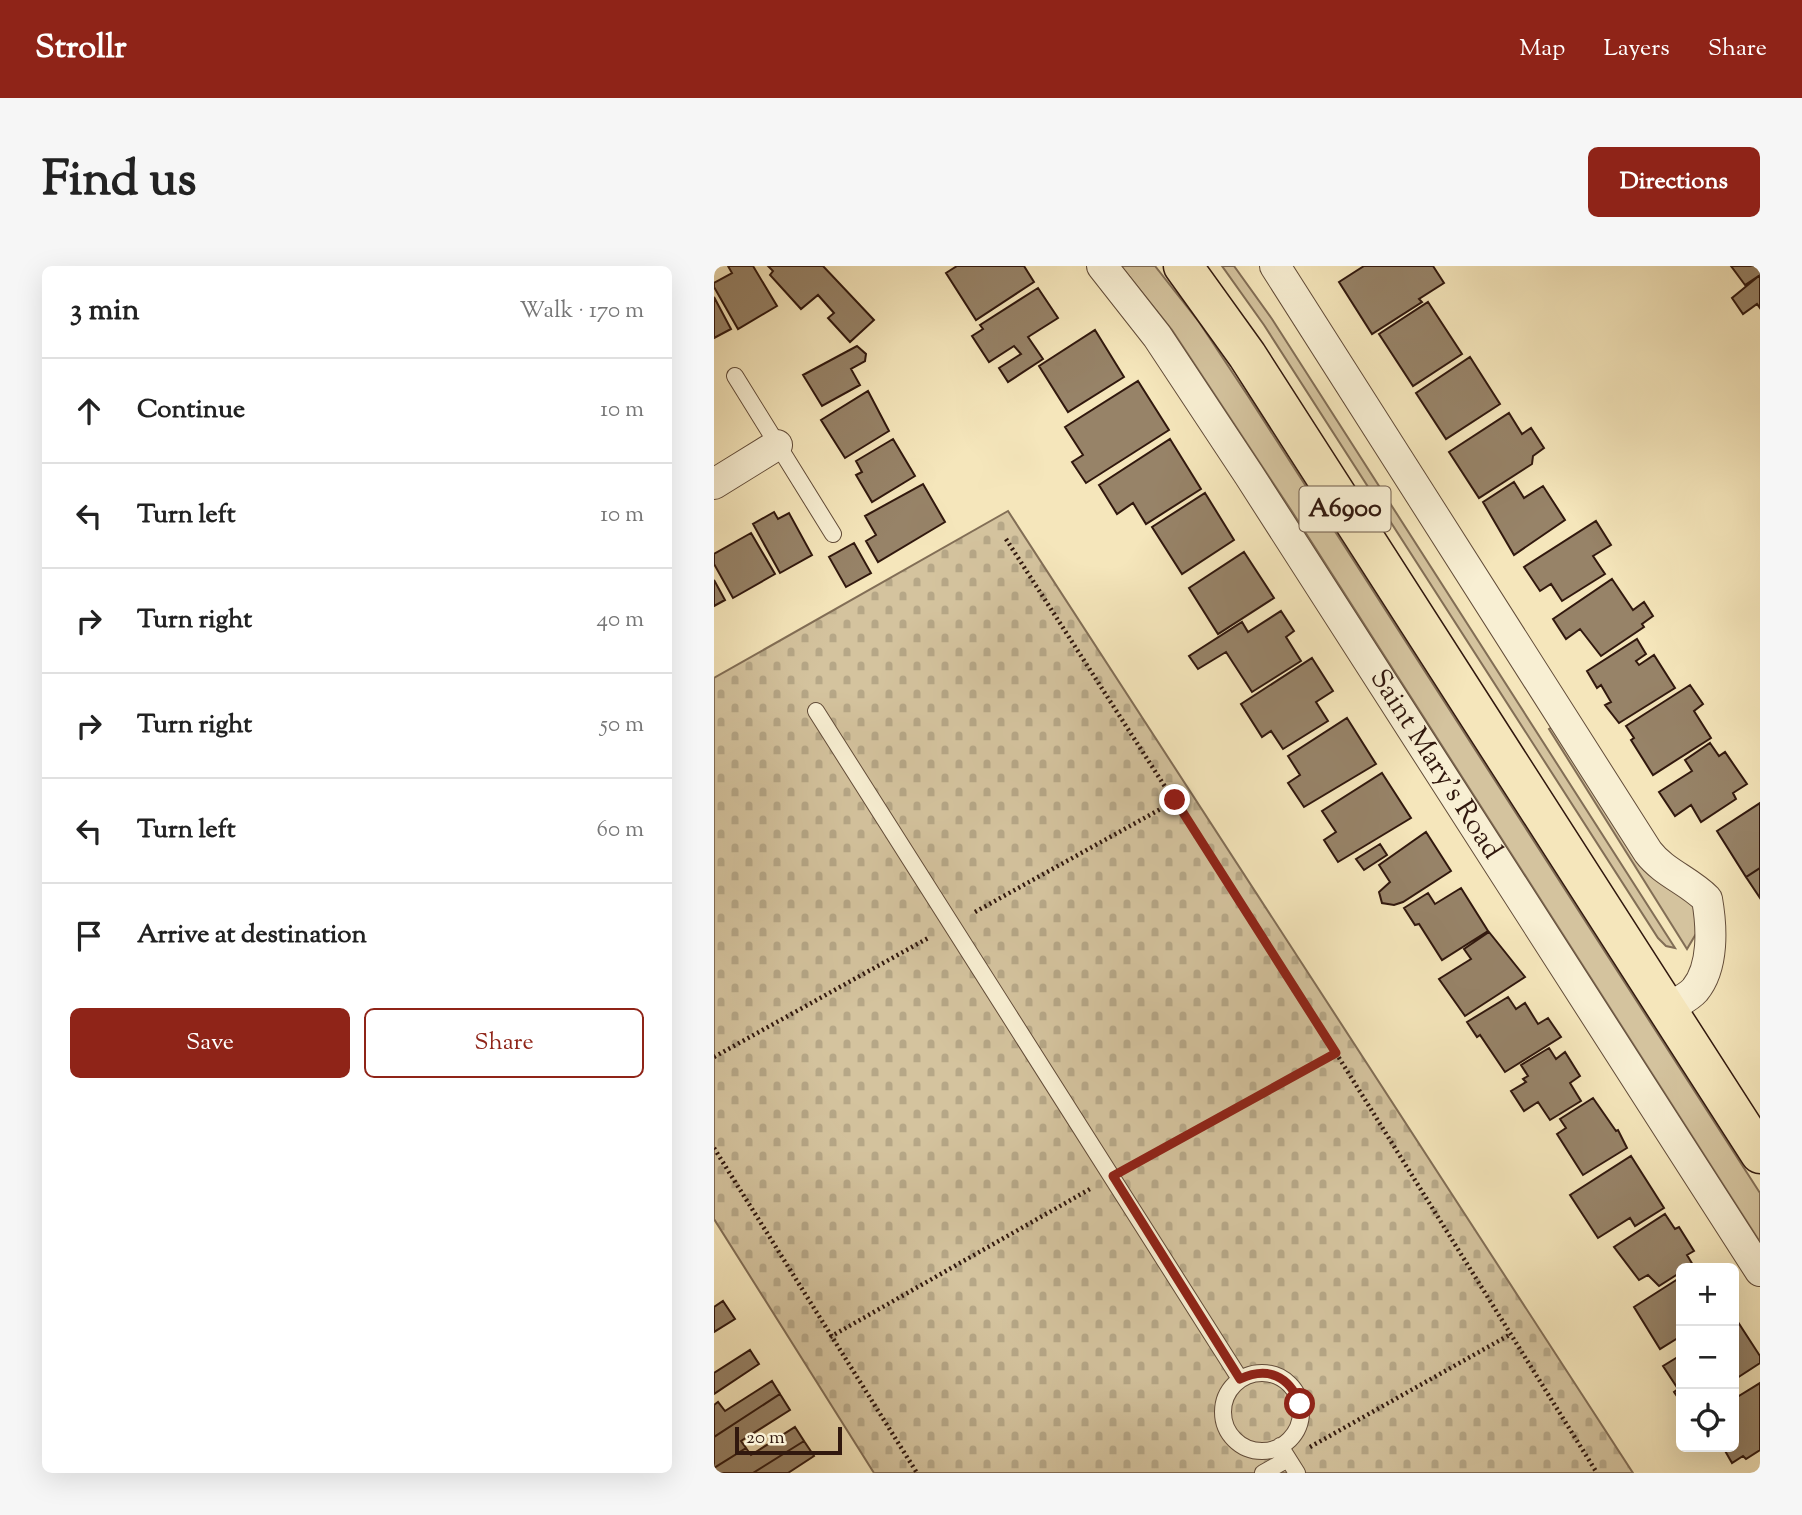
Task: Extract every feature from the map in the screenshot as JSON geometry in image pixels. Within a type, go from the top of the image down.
[{"type":"main road","name":"A6900","points":[[1183,266],[1247,355],[1760,1154]]},
{"type":"street","name":"Saint Mary's Road","points":[[1102,266],[1157,336],[1249,475],[1760,1271]]},
{"type":"street","points":[[1275,266],[1648,852],[1659,867],[1692,883],[1707,899],[1709,959],[1702,980],[1692,993],[1667,1009]]},
{"type":"street","points":[[714,484],[777,445]]},
{"type":"lane","points":[[735,376],[834,534]]},
{"type":"lane","points":[[816,711],[1240,1379]]},
{"type":"lane","points":[[1263,1473],[1288,1459],[1297,1428],[1300,1404],[1295,1392],[1277,1375],[1252,1374],[1240,1379],[1225,1400],[1226,1426],[1242,1446],[1268,1450],[1288,1459]]},
{"type":"path","points":[[1006,539],[1336,1053],[1596,1471],[1589,1473]]},
{"type":"path","points":[[830,1337],[1336,1053]]},
{"type":"path","points":[[714,1148],[917,1473]]},
{"type":"path","points":[[1288,1459],[1511,1334]]},
{"type":"green space","points":[[1121,266],[1155,266],[1199,322],[1248,396],[1760,1193],[1760,1242],[1291,510],[1172,330]]},
{"type":"green space","points":[[1222,266],[1234,266],[1272,319],[1675,948],[1666,946],[1658,938],[1264,325]]},
{"type":"green space","points":[[1008,511],[1633,1473],[874,1473],[714,1219],[714,678]]},
{"type":"green space","points":[[1555,725],[1693,903],[1700,927],[1687,949],[1549,729]]},
{"type":"building","points":[[728,266],[753,266],[777,306],[738,329],[714,287],[714,283],[732,273]]},
{"type":"building","points":[[768,266],[823,266],[874,320],[850,342],[828,318],[834,313],[818,295],[801,309],[770,275],[773,271]]},
{"type":"building","points":[[957,266],[1024,266],[1034,282],[976,320],[946,273]]},
{"type":"building","points":[[1364,266],[1433,266],[1444,283],[1419,299],[1422,302],[1372,334],[1339,282]]},
{"type":"building","points":[[1731,266],[1760,266],[1760,275],[1745,285]]},
{"type":"building","points":[[1760,275],[1760,308],[1757,304],[1743,314],[1732,298]]},
{"type":"building","points":[[1038,288],[1058,318],[1028,337],[1043,359],[1008,382],[999,368],[1021,354],[1014,346],[989,362],[972,336],[983,329],[980,325]]},
{"type":"building","points":[[714,297],[731,329],[714,338]]},
{"type":"building","points":[[1428,302],[1462,354],[1413,386],[1379,334]]},
{"type":"building","points":[[1095,330],[1124,377],[1068,412],[1039,366]]},
{"type":"building","points":[[857,346],[866,354],[865,361],[851,369],[860,385],[822,406],[803,375]]},
{"type":"building","points":[[1470,357],[1500,404],[1446,439],[1416,393]]},
{"type":"building","points":[[1138,381],[1169,430],[1086,483],[1072,462],[1083,455],[1065,427]]},
{"type":"building","points":[[868,391],[889,431],[845,458],[821,420]]},
{"type":"building","points":[[1509,413],[1522,434],[1531,428],[1544,448],[1533,456],[1532,464],[1479,498],[1449,452]]},
{"type":"building","points":[[893,439],[915,476],[872,502],[856,475],[862,472],[856,461]]},
{"type":"building","points":[[1170,439],[1201,489],[1146,524],[1133,503],[1117,514],[1099,485]]},
{"type":"building","points":[[1514,482],[1524,498],[1543,486],[1565,520],[1514,555],[1483,502]]},
{"type":"building","points":[[923,484],[945,522],[878,562],[866,541],[876,535],[865,516]]},
{"type":"building","points":[[1205,493],[1234,540],[1182,574],[1152,527]]},
{"type":"building","points":[[774,512],[778,519],[789,513],[812,555],[780,573],[753,524]]},
{"type":"building","points":[[1596,521],[1611,545],[1593,556],[1605,574],[1562,601],[1551,584],[1540,591],[1524,567]]},
{"type":"building","points":[[751,533],[775,574],[733,598],[714,564],[714,554]]},
{"type":"building","points":[[854,543],[871,573],[846,587],[829,557]]},
{"type":"building","points":[[1244,552],[1274,598],[1218,634],[1189,588]]},
{"type":"building","points":[[1612,579],[1633,610],[1644,602],[1653,616],[1642,624],[1644,627],[1601,656],[1580,629],[1566,639],[1553,619]]},
{"type":"building","points":[[714,580],[725,600],[714,606]]},
{"type":"building","points":[[1281,611],[1294,631],[1286,637],[1301,661],[1252,692],[1226,652],[1198,669],[1189,656],[1242,622],[1248,632]]},
{"type":"building","points":[[1637,639],[1646,654],[1636,661],[1639,665],[1654,655],[1675,688],[1619,723],[1605,705],[1611,702],[1601,685],[1597,688],[1587,671]]},
{"type":"building","points":[[1312,658],[1333,691],[1316,702],[1328,721],[1283,749],[1271,731],[1262,737],[1241,704]]},
{"type":"building","points":[[1690,685],[1703,704],[1694,711],[1711,738],[1653,775],[1631,740],[1634,738],[1626,726]]},
{"type":"building","points":[[1347,718],[1376,764],[1304,807],[1288,783],[1300,775],[1288,756]]},
{"type":"building","points":[[1710,743],[1719,756],[1725,752],[1747,784],[1733,793],[1736,799],[1701,822],[1691,805],[1675,816],[1659,792],[1692,771],[1685,760]]},
{"type":"building","points":[[1382,773],[1411,818],[1338,862],[1324,840],[1336,832],[1322,811]]},
{"type":"building","points":[[1760,803],[1760,868],[1746,877],[1717,831]]},
{"type":"building","points":[[1426,832],[1451,871],[1403,902],[1394,905],[1382,903],[1379,892],[1390,882],[1379,865]]},
{"type":"building","points":[[1380,844],[1387,855],[1364,870],[1356,859]]},
{"type":"building","points":[[1760,868],[1760,898],[1746,877]]},
{"type":"building","points":[[1461,888],[1488,931],[1442,960],[1419,924],[1415,925],[1404,908],[1428,893],[1435,904]]},
{"type":"building","points":[[1489,932],[1525,977],[1465,1016],[1439,979],[1471,959],[1464,949]]},
{"type":"building","points":[[1508,997],[1516,1009],[1525,1003],[1538,1024],[1548,1018],[1561,1037],[1505,1072],[1480,1035],[1477,1037],[1467,1022]]},
{"type":"building","points":[[1549,1048],[1556,1059],[1565,1052],[1580,1076],[1570,1083],[1581,1101],[1550,1120],[1538,1102],[1524,1111],[1511,1091],[1526,1082],[1523,1079],[1528,1076],[1521,1065]]},
{"type":"building","points":[[1593,1098],[1616,1131],[1618,1130],[1627,1148],[1583,1175],[1557,1134],[1566,1128],[1560,1119]]},
{"type":"building","points":[[1631,1156],[1664,1208],[1635,1226],[1630,1218],[1598,1238],[1570,1195]]},
{"type":"building","points":[[1665,1214],[1675,1229],[1679,1227],[1694,1251],[1687,1255],[1692,1263],[1676,1263],[1676,1275],[1659,1286],[1648,1275],[1639,1280],[1614,1247]]},
{"type":"building","points":[[1676,1280],[1676,1339],[1660,1349],[1634,1307]]},
{"type":"building","points":[[723,1301],[735,1319],[714,1332],[714,1307]]},
{"type":"building","points":[[1739,1324],[1760,1356],[1760,1363],[1739,1377]]},
{"type":"building","points":[[750,1350],[759,1364],[714,1394],[714,1373]]},
{"type":"building","points":[[1676,1358],[1676,1386],[1663,1366]]},
{"type":"building","points":[[772,1381],[780,1394],[714,1437],[714,1405],[718,1402],[725,1411]]},
{"type":"building","points":[[1760,1383],[1760,1450],[1746,1459],[1743,1456],[1732,1463],[1726,1452],[1739,1452],[1739,1396]]},
{"type":"building","points":[[780,1394],[790,1410],[741,1441],[746,1448],[714,1468],[714,1437]]},
{"type":"building","points":[[795,1427],[804,1441],[753,1473],[714,1473],[714,1468],[746,1448],[751,1455]]},
{"type":"building","points":[[804,1441],[814,1456],[788,1473],[753,1473]]},
{"type":"route","points":[[1175,800],[1336,1053],[1113,1176],[1240,1379],[1265,1372],[1277,1375],[1288,1382],[1300,1404]]}]
